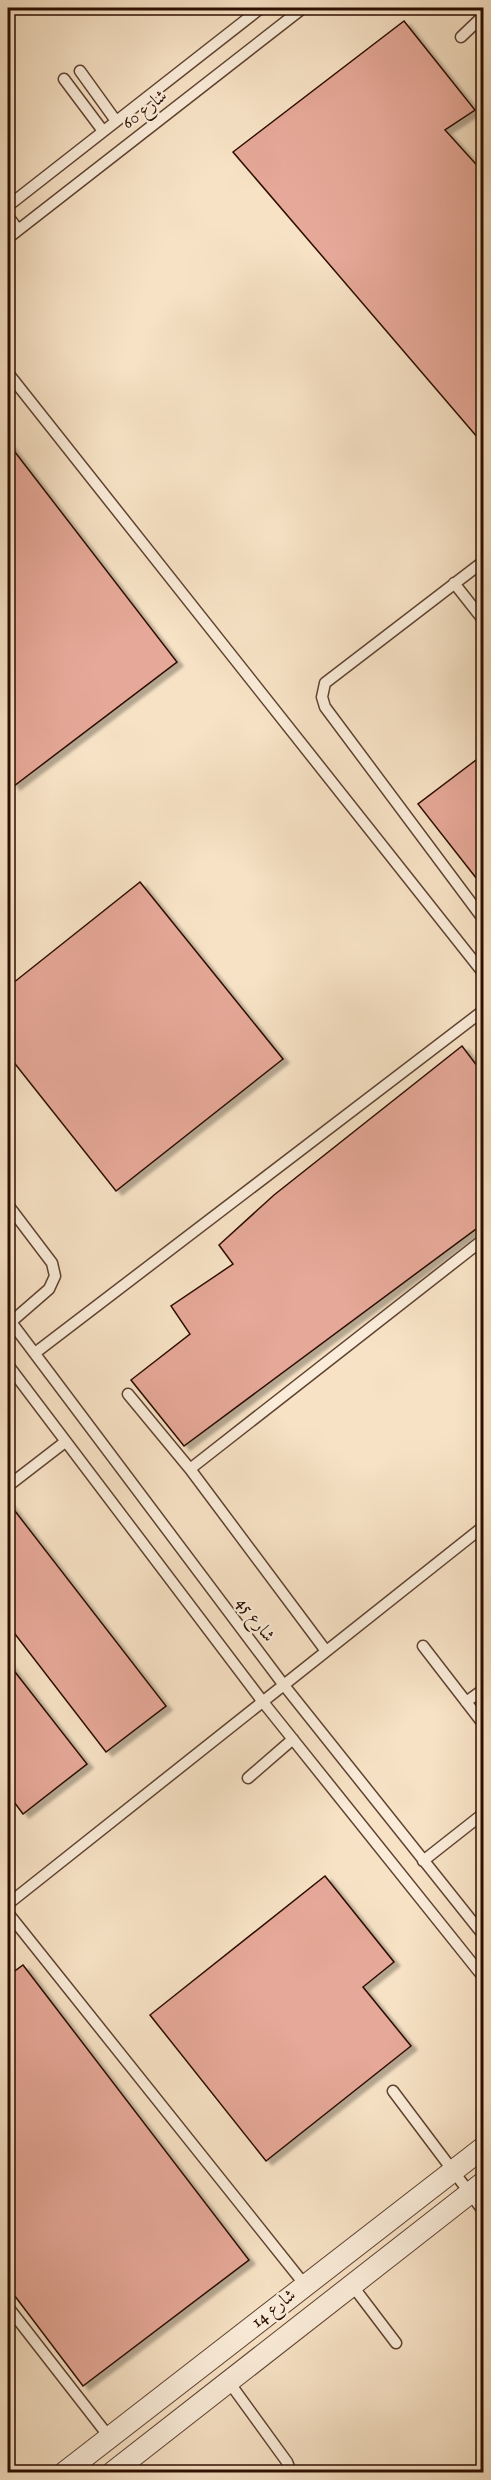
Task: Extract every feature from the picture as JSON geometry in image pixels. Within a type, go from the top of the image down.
[{"type":"street","name":"شارع 14","points":[[65,2472],[483,2147]]},
{"type":"street","name":"شارع 14","points":[[113,2472],[476,2188]]},
{"type":"lane","name":"شارع 60","points":[[8,206],[261,8]]},
{"type":"lane","name":"شارع 60","points":[[8,238],[298,9]]},
{"type":"lane","points":[[460,37],[483,15]]},
{"type":"lane","points":[[81,71],[116,121]]},
{"type":"lane","points":[[64,79],[102,131]]},
{"type":"lane","points":[[8,216],[18,230]]},
{"type":"lane","points":[[8,374],[483,974]]},
{"type":"lane","points":[[483,561],[325,683],[322,698],[325,707],[483,920]]},
{"type":"lane","points":[[454,583],[483,621]]},
{"type":"lane","points":[[35,1353],[483,1010]]},
{"type":"lane","points":[[8,1205],[52,1263],[55,1276],[49,1289],[9,1320]]},
{"type":"lane","points":[[190,1469],[483,1239]]},
{"type":"lane","name":"شارع 45","points":[[9,1320],[283,1684],[483,1936]]},
{"type":"lane","points":[[8,1365],[263,1702],[483,1978]]},
{"type":"lane","points":[[128,1394],[190,1469],[326,1651]]},
{"type":"lane","points":[[8,1486],[65,1442]]},
{"type":"lane","points":[[8,1904],[483,1526]]},
{"type":"lane","points":[[423,1646],[483,1725]]},
{"type":"lane","points":[[466,1702],[483,1689]]},
{"type":"lane","points":[[248,1778],[293,1739]]},
{"type":"lane","points":[[423,1861],[483,1813]]},
{"type":"lane","points":[[8,1913],[305,2285]]},
{"type":"lane","points":[[393,2091],[452,2170],[476,2188],[483,2212]]},
{"type":"lane","points":[[352,2285],[396,2343]]},
{"type":"lane","points":[[8,2307],[110,2438]]},
{"type":"lane","points":[[228,2382],[287,2462],[291,2472]]},
{"type":"building","points":[[404,21],[475,110],[445,130],[484,173],[484,445],[233,152]]},
{"type":"building","points":[[8,443],[177,662],[14,786],[8,778]]},
{"type":"building","points":[[484,754],[484,888],[418,804]]},
{"type":"building","points":[[140,882],[283,1059],[116,1191],[8,1055],[8,987]]},
{"type":"building","points":[[462,1046],[484,1075],[484,1223],[184,1446],[131,1380],[190,1334],[171,1306],[233,1264],[219,1245],[274,1195]]},
{"type":"building","points":[[8,1502],[166,1706],[106,1752],[8,1625]]},
{"type":"building","points":[[8,1663],[87,1764],[23,1814],[8,1794]]},
{"type":"building","points":[[325,1876],[394,1962],[363,1987],[411,2046],[266,2161],[150,2015]]},
{"type":"building","points":[[23,1965],[249,2260],[83,2386],[8,2287],[8,1976]]}]
